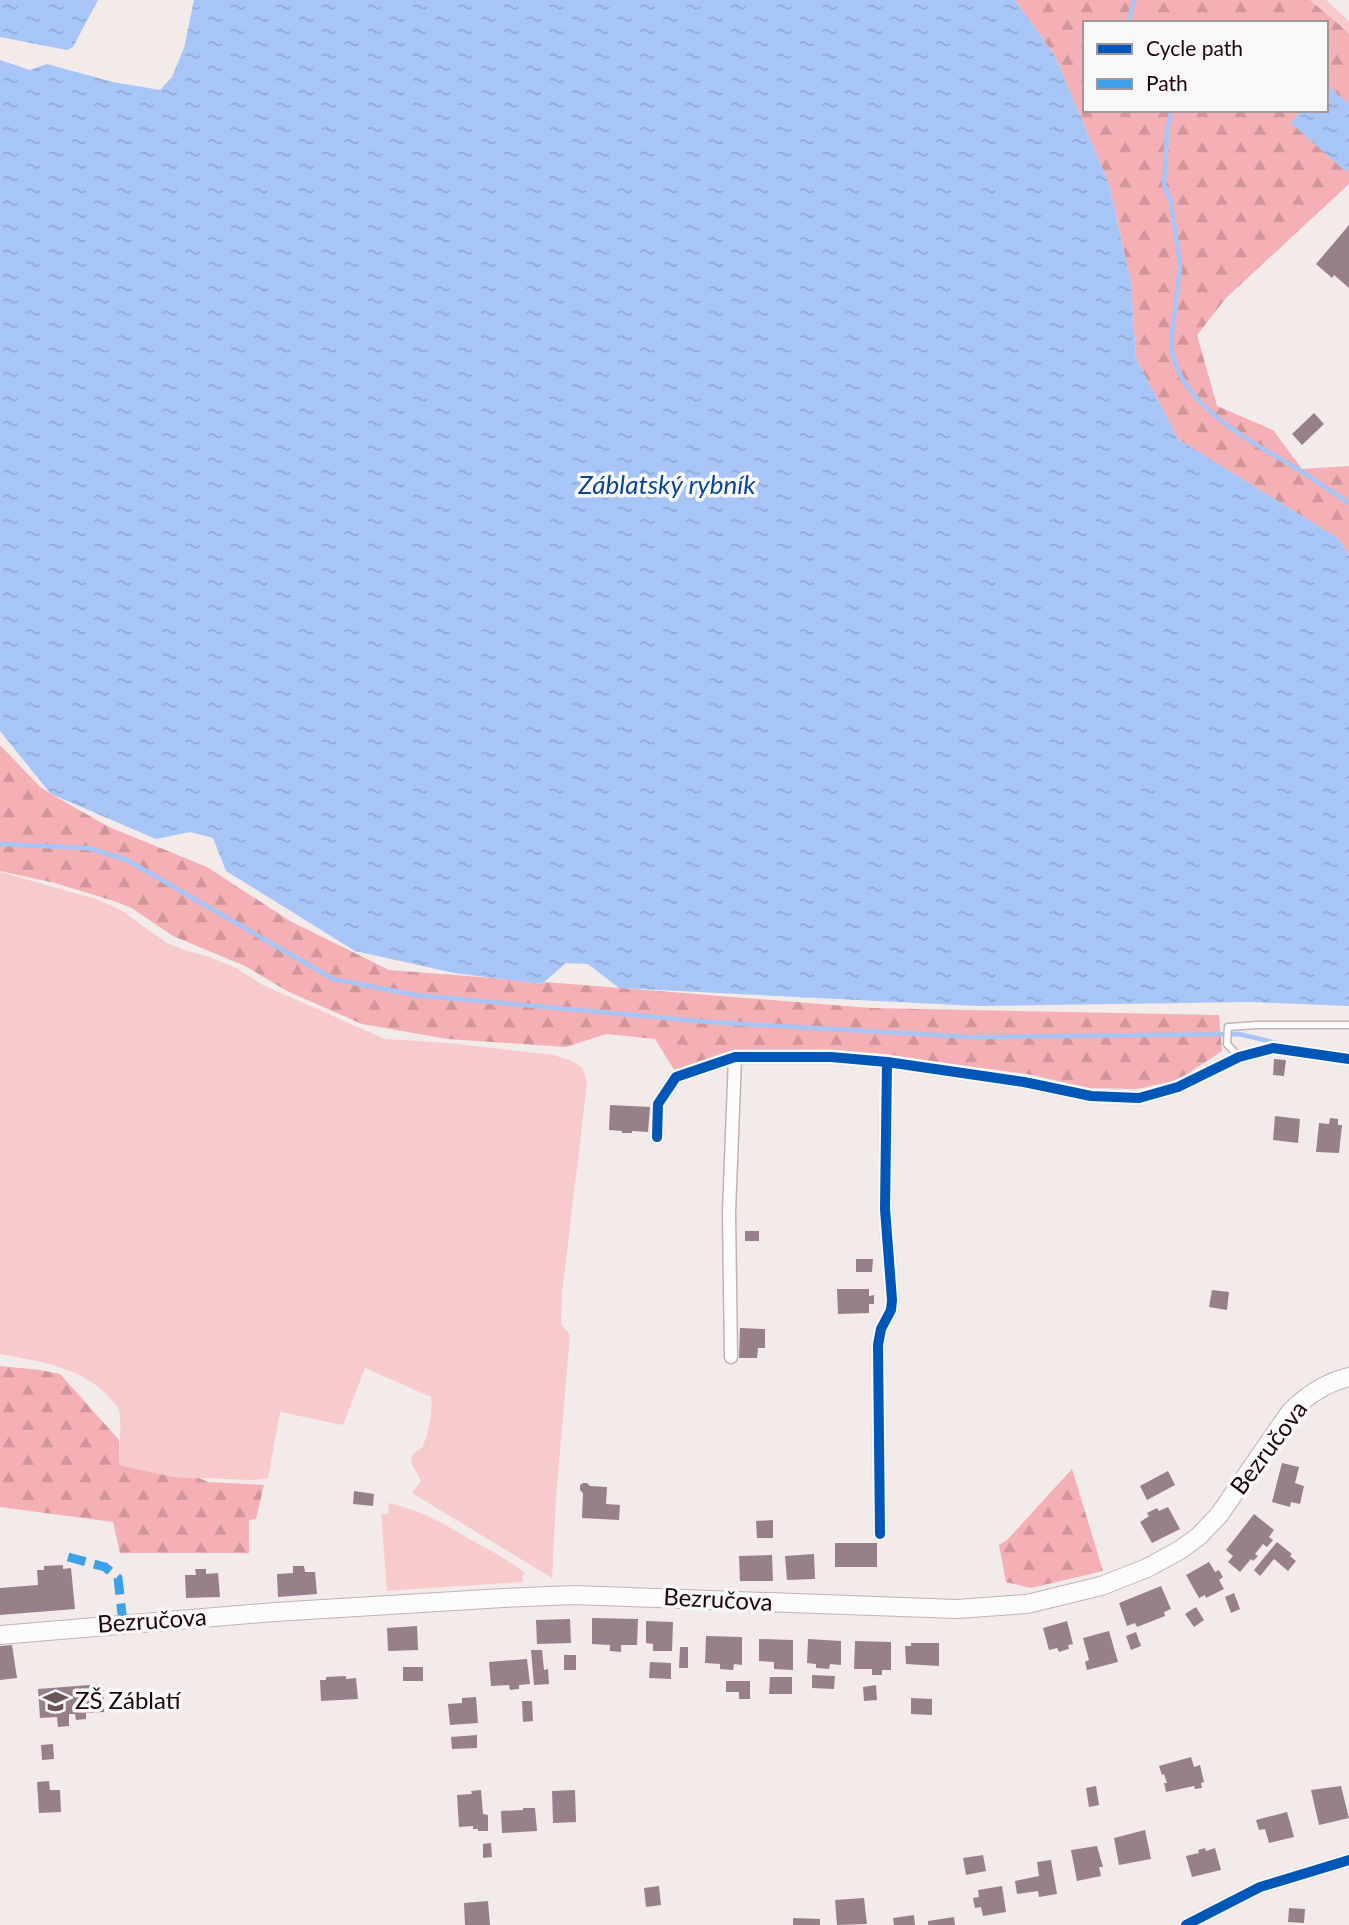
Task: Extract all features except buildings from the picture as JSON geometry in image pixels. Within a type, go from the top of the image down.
[{"type":"main road","name":"Bezručova","points":[[0,1635],[275,1612],[551,1596],[656,1597],[957,1609],[1003,1607],[1052,1599],[1147,1568],[1199,1536],[1235,1494],[1290,1412],[1323,1387],[1349,1377]]},
{"type":"street","points":[[657,1137],[658,1104],[676,1077],[735,1057],[831,1057],[887,1062],[1024,1082],[1091,1096],[1139,1098],[1178,1087],[1240,1057],[1273,1048],[1349,1059]]},
{"type":"street","points":[[731,1357],[729,1212],[735,1057]]},
{"type":"street","points":[[880,1534],[878,1345],[892,1300],[885,1209],[887,1062]]},
{"type":"street","points":[[1186,1925],[1260,1887],[1349,1860]]},
{"type":"lane","points":[[1240,1057],[1227,1044],[1228,1027],[1349,1025]]},
{"type":"shaded area","points":[[1310,0],[1326,0],[1349,21],[1349,33]]},
{"type":"shaded area","points":[[0,872],[96,899],[121,910],[167,943],[236,968],[263,985],[385,1039],[553,1055],[570,1060],[583,1068],[587,1084],[562,1293],[561,1324],[570,1335],[552,1578],[412,1493],[421,1481],[411,1459],[416,1451],[422,1448],[427,1436],[431,1397],[365,1368],[343,1425],[280,1412],[268,1478],[253,1480],[173,1477],[119,1465],[119,1410],[94,1384],[56,1366],[0,1354]]},
{"type":"shaded area","points":[[388,1503],[432,1518],[500,1556],[525,1573],[522,1576],[523,1582],[387,1591],[381,1514],[389,1514]]},
{"type":"green space","points":[[1015,0],[1310,0],[1349,33],[1349,184],[1226,298],[1197,335],[1217,406],[1273,430],[1302,469],[1349,466],[1349,556],[1339,539],[1178,439],[1136,358],[1131,283],[1109,184],[1055,56]]},
{"type":"green space","points":[[0,745],[40,787],[51,794],[109,827],[207,867],[290,921],[389,970],[871,1008],[1219,1015],[1222,1051],[1178,1080],[1137,1089],[1090,1088],[1027,1074],[828,1049],[728,1055],[675,1071],[655,1039],[606,1034],[566,1047],[448,1039],[362,1024],[287,991],[245,966],[173,936],[133,909],[117,902],[55,883],[0,871]]},
{"type":"green space","points":[[0,1366],[60,1374],[119,1440],[119,1465],[173,1477],[199,1478],[208,1482],[264,1485],[256,1519],[249,1520],[249,1553],[120,1553],[113,1522],[0,1507]]},
{"type":"green space","points":[[1072,1469],[1103,1571],[1031,1588],[1006,1582],[999,1545],[1007,1540]]},
{"type":"water","points":[[0,0],[98,0],[73,47],[67,50],[0,37]]},
{"type":"water","name":"Záblatský rybník","points":[[194,0],[1015,0],[1055,56],[1109,184],[1131,283],[1136,358],[1178,439],[1339,539],[1349,556],[1349,1006],[1250,1002],[978,1006],[619,988],[588,964],[566,963],[542,984],[454,973],[355,951],[226,871],[213,838],[190,832],[156,839],[51,794],[0,731],[0,60],[30,70],[47,64],[113,82],[160,90],[172,77],[184,48]]},
{"type":"water","points":[[1328,86],[1349,104],[1349,168],[1346,172],[1291,123],[1299,112],[1328,112]]},
{"type":"waterway","points":[[1129,21],[1134,0]]},
{"type":"waterway","points":[[1171,112],[1164,184],[1171,203],[1180,266],[1171,341],[1175,364],[1201,403],[1220,420],[1349,503]]},
{"type":"waterway","points":[[0,844],[88,848],[127,860],[333,979],[415,995],[709,1022],[971,1037],[1239,1034],[1277,1043]]},
{"type":"marked path","points":[[68,1557],[105,1567],[118,1578],[123,1623]]},
{"type":"cycle path","points":[[657,1137],[658,1104],[676,1077],[735,1057],[831,1057],[887,1062],[1024,1082],[1091,1096],[1139,1098],[1178,1087],[1239,1057],[1273,1048],[1349,1059]]},
{"type":"cycle path","points":[[880,1534],[878,1345],[892,1300],[885,1209],[887,1062]]},
{"type":"cycle path","points":[[1186,1925],[1260,1887],[1349,1860]]},
{"type":"place","name":"ZŠ Záblatí","points":[[55,1701]]}]
